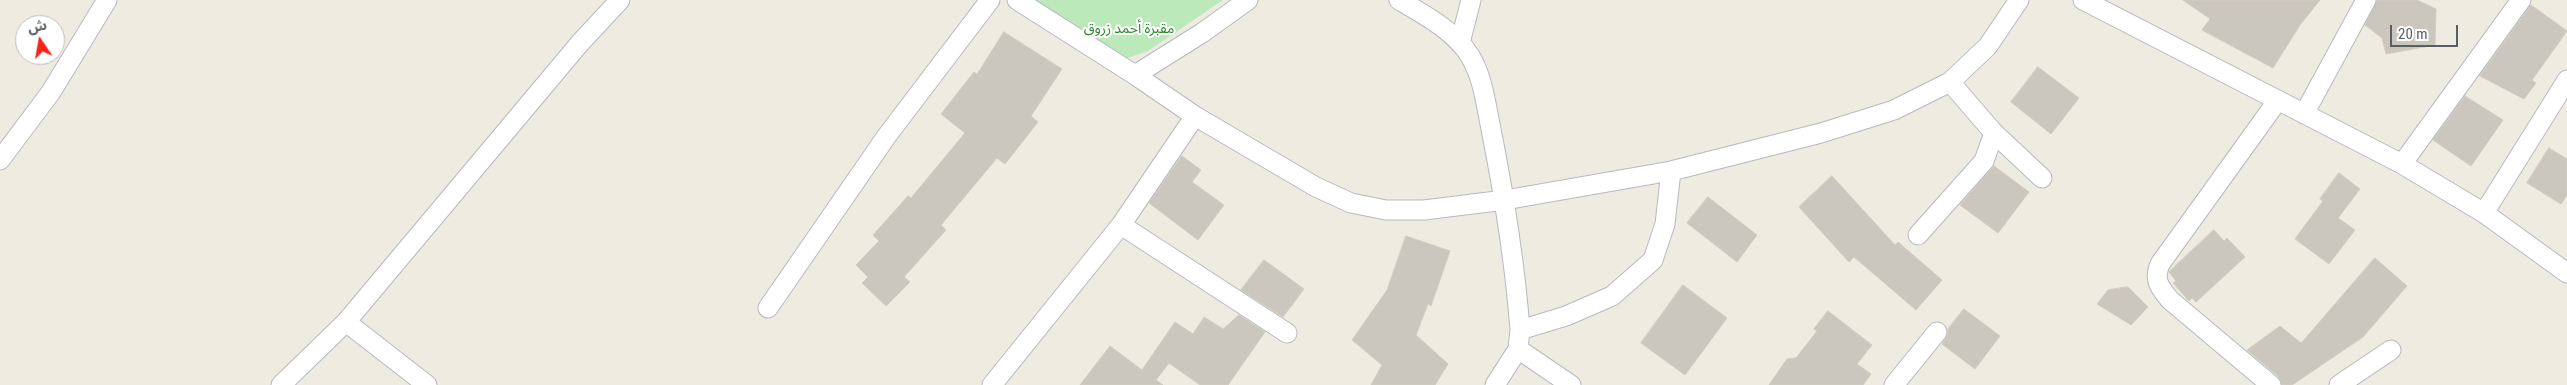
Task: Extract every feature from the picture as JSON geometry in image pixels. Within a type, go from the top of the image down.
[{"type":"street","points":[[0,160],[51,92],[107,0]]},
{"type":"street","points":[[281,385],[346,322],[580,43],[620,0]]},
{"type":"street","points":[[768,308],[886,137],[990,0]]},
{"type":"street","points":[[1017,0],[1135,75],[1195,116],[1262,157],[1351,203],[1386,210],[1424,210],[1505,200],[1671,171],[1821,133],[1894,110],[1950,82],[1988,46],[2019,0]]},
{"type":"street","points":[[1135,75],[1202,33],[1248,0]]},
{"type":"street","points":[[1399,0],[1440,26],[1460,43],[1477,70],[1505,200],[1520,330],[1518,349],[1495,385]]},
{"type":"street","points":[[1460,43],[1471,0]]},
{"type":"street","points":[[2083,0],[2402,164],[2484,213],[2567,273]]},
{"type":"street","points":[[2304,114],[2366,0]]},
{"type":"street","points":[[2402,164],[2521,0]]},
{"type":"street","points":[[2484,213],[2567,80]]},
{"type":"street","points":[[1950,82],[1994,133],[2042,178]]},
{"type":"street","points":[[2271,385],[2170,300],[2157,282],[2156,273],[2160,264],[2278,100]]},
{"type":"street","points":[[992,385],[1121,225],[1195,116]]},
{"type":"street","points":[[1918,235],[1984,161],[1994,133]]},
{"type":"street","points":[[1520,330],[1566,316],[1612,296],[1653,260],[1665,224],[1671,171]]},
{"type":"street","points":[[1121,225],[1286,333]]},
{"type":"street","points":[[346,322],[427,385]]},
{"type":"street","points":[[1894,385],[1938,332]]},
{"type":"street","points":[[1518,349],[1570,385]]},
{"type":"street","points":[[2339,385],[2391,350]]},
{"type":"green space","name":"مقبرة أحمد زروق","points":[[1024,0],[1223,0],[1148,51],[1124,59]]},
{"type":"building","points":[[2183,0],[2320,0],[2300,25],[2273,68],[2202,30],[2210,19]]},
{"type":"building","points":[[2377,0],[2417,0],[2436,9],[2435,45],[2386,54],[2382,38],[2365,25]]},
{"type":"building","points":[[2531,5],[2567,31],[2532,80],[2536,83],[2524,99],[2480,76]]},
{"type":"building","points":[[1004,32],[1062,69],[1031,116],[1038,122],[1005,164],[997,158],[941,225],[946,230],[904,277],[910,282],[886,306],[862,283],[868,277],[856,265],[879,241],[873,235],[908,196],[911,198],[965,133],[941,114],[974,72],[977,74]]},
{"type":"building","points":[[2038,67],[2079,98],[2051,134],[2011,102]]},
{"type":"building","points":[[2465,96],[2503,120],[2471,166],[2433,140]]},
{"type":"building","points":[[2549,148],[2567,159],[2567,195],[2561,204],[2527,183]]},
{"type":"building","points":[[1182,156],[1201,170],[1192,182],[1224,205],[1198,240],[1149,203]]},
{"type":"building","points":[[1994,166],[2029,192],[1998,233],[1960,205]]},
{"type":"building","points":[[2339,173],[2360,189],[2338,218],[2355,230],[2329,264],[2295,239],[2323,201],[2320,199]]},
{"type":"building","points":[[1832,176],[1895,245],[1898,242],[1942,280],[1916,310],[1854,257],[1849,262],[1799,207]]},
{"type":"building","points":[[1708,197],[1757,235],[1737,262],[1687,223]]},
{"type":"building","points":[[2214,230],[2224,241],[2227,238],[2245,257],[2196,302],[2192,298],[2189,301],[2173,283],[2176,281],[2169,272]]},
{"type":"building","points":[[1406,236],[1450,251],[1431,306],[1428,304],[1416,335],[1448,364],[1435,385],[1371,385],[1382,365],[1352,340],[1387,290]]},
{"type":"building","points":[[2375,258],[2407,286],[2363,337],[2292,385],[2282,385],[2278,376],[2247,350],[2280,326],[2301,343]]},
{"type":"building","points":[[1264,260],[1304,289],[1283,317],[1241,290]]},
{"type":"building","points":[[1683,285],[1727,318],[1685,375],[1641,343]]},
{"type":"building","points":[[2128,287],[2148,307],[2131,325],[2097,304],[2108,290]]},
{"type":"building","points":[[1964,309],[2000,336],[1975,369],[1942,344],[1948,334],[1948,329]]},
{"type":"building","points":[[1828,311],[1872,345],[1857,364],[1871,374],[1863,385],[1769,385],[1787,359],[1796,358],[1817,331],[1814,329]]},
{"type":"building","points":[[1239,315],[1265,332],[1228,385],[1200,385],[1169,363],[1156,380],[1163,385],[1080,385],[1110,346],[1142,370],[1175,322],[1193,334],[1204,317],[1223,329]]}]
